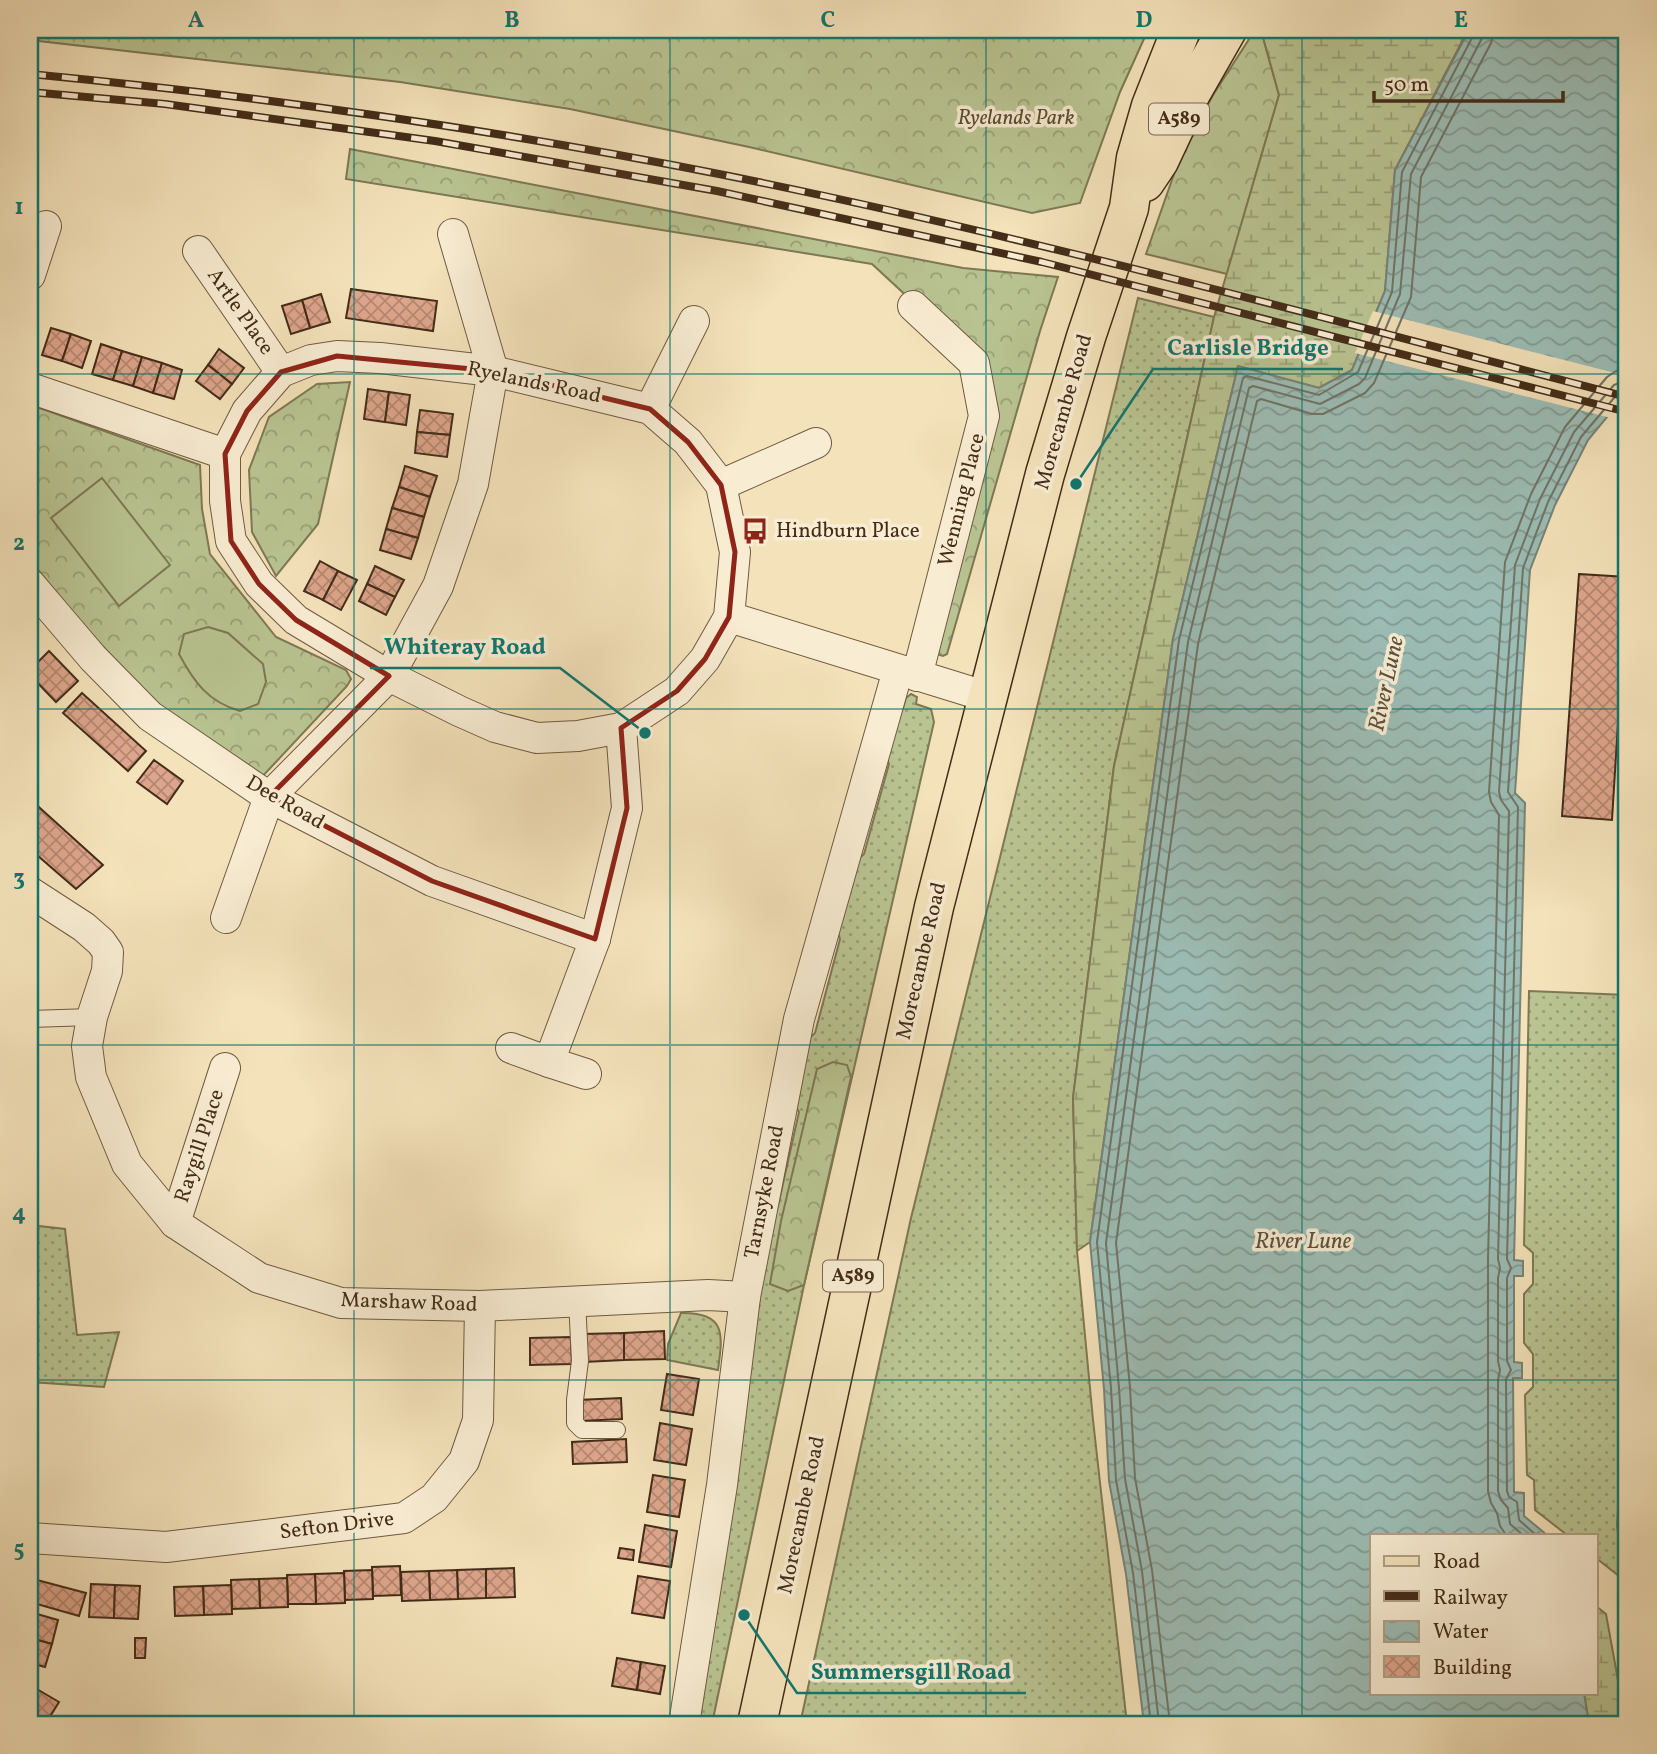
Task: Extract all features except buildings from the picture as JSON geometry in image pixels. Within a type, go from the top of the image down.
[{"type":"main road","name":"Morecambe Road","points":[[757,1724],[934,906],[1045,474],[1086,337],[1129,208],[1136,158],[1151,106],[1181,30]]},
{"type":"main road","name":"Morecambe Road","points":[[1129,208],[1159,160],[1191,93],[1227,30]]},
{"type":"street","points":[[30,275],[46,226]]},
{"type":"street","points":[[226,918],[269,797],[389,676],[438,586],[473,484],[493,371],[453,234]]},
{"type":"street","name":"Artle Place","points":[[198,251],[281,372]]},
{"type":"street","name":"Wenning Place","points":[[907,673],[984,416],[974,363],[913,306]]},
{"type":"street","points":[[650,409],[694,321]]},
{"type":"street","name":"Ryelands Road","points":[[337,356],[380,358],[493,371],[650,409],[688,442],[721,485],[735,552],[729,617],[705,659],[677,691],[621,728],[578,736],[537,738],[495,727],[389,676],[296,620],[259,584],[231,541],[225,501],[225,454],[247,411],[281,372],[311,360],[337,356]]},
{"type":"street","points":[[30,388],[225,454]]},
{"type":"street","points":[[721,485],[816,443]]},
{"type":"street","name":"Dee Road","points":[[30,584],[93,658],[150,716],[269,797],[432,881],[595,939]]},
{"type":"street","points":[[729,617],[988,697]]},
{"type":"street","name":"Tarnsyke Road","points":[[684,1724],[722,1485],[745,1297],[799,1019],[907,673]]},
{"type":"street","points":[[549,1062],[595,939],[627,808],[621,728]]},
{"type":"street","name":"Marshaw Road","points":[[30,892],[84,927],[108,952],[109,961],[92,1017],[87,1046],[91,1077],[127,1164],[175,1223],[259,1278],[341,1303],[481,1306],[708,1295],[745,1297]]},
{"type":"street","points":[[511,1048],[586,1074]]},
{"type":"street","name":"Raygill Place","points":[[175,1223],[226,1068]]},
{"type":"street","name":"Sefton Drive","points":[[30,1538],[166,1547],[404,1518],[434,1498],[464,1461],[478,1420],[481,1306]]},
{"type":"lane","points":[[30,1019],[92,1017]]},
{"type":"lane","points":[[577,1300],[580,1361],[575,1423],[582,1430],[617,1430]]},
{"type":"highlighted area","points":[[337,356],[493,371],[650,409],[688,442],[721,485],[735,552],[729,617],[705,659],[677,691],[621,728],[627,808],[595,939],[432,881],[269,797],[389,676],[296,620],[259,584],[231,541],[225,454],[247,411],[281,372]]},
{"type":"green space","name":"Ryelands Park","points":[[30,30],[1148,30],[1120,92],[1080,203],[1032,213],[749,147],[570,109],[400,82],[30,40]]},
{"type":"green space","points":[[1255,30],[1261,30],[1279,95],[1227,274],[1146,254],[1180,157],[1213,95]]},
{"type":"green space","points":[[1261,30],[1468,30],[1395,170],[1385,291],[1352,370],[1319,388],[1238,366],[1173,639],[1090,1242],[1077,1251],[1073,1098],[1114,766],[1214,317],[1279,95]]},
{"type":"green space","points":[[350,149],[963,268],[1058,277],[947,654],[937,654],[980,364],[872,264],[346,179]]},
{"type":"green space","points":[[1138,298],[1214,317],[1114,766],[1073,1098],[1077,1251],[1127,1724],[800,1724],[911,1218]]},
{"type":"green space","points":[[350,382],[318,524],[276,576],[252,532],[249,470],[269,417],[317,384]]},
{"type":"green space","points":[[34,406],[200,465],[202,509],[210,554],[276,637],[346,670],[351,679],[347,686],[260,779],[149,697],[75,616],[30,560],[30,409]]},
{"type":"green space","points":[[102,478],[170,565],[119,606],[51,518]]},
{"type":"green space","points":[[208,627],[228,633],[263,664],[266,682],[258,704],[240,711],[229,707],[203,690],[190,673],[179,654],[184,634]]},
{"type":"green space","points":[[911,694],[917,697],[916,704],[931,709],[934,722],[804,1285],[712,1724],[694,1723],[768,1222],[778,1206],[799,1112],[792,1100],[804,1043],[815,1033],[840,939],[835,923],[851,866],[864,854],[889,764],[884,750],[897,706],[903,708],[906,698]]},
{"type":"green space","points":[[1529,991],[1627,995],[1627,1360],[1617,1526],[1624,1573],[1619,1576],[1598,1560],[1598,1534],[1566,1534],[1535,1510],[1534,1480],[1527,1475],[1525,1395],[1533,1387],[1533,1354],[1524,1343],[1524,1294],[1533,1284],[1533,1253],[1524,1245]]},
{"type":"green space","points":[[833,1062],[847,1065],[851,1077],[804,1285],[788,1291],[770,1284],[781,1221],[817,1069]]},
{"type":"green space","points":[[30,1225],[65,1229],[77,1335],[119,1332],[104,1387],[30,1382]]},
{"type":"green space","points":[[681,1313],[706,1316],[714,1321],[721,1346],[718,1370],[667,1360],[668,1344]]},
{"type":"green space","points":[[1598,1608],[1606,1614],[1626,1724],[1589,1724],[1584,1694],[1598,1694]]},
{"type":"water","name":"River Lune","points":[[1469,30],[1627,30],[1627,393],[1588,440],[1555,505],[1530,570],[1515,793],[1525,803],[1514,1260],[1523,1261],[1523,1276],[1514,1276],[1514,1362],[1522,1363],[1522,1378],[1513,1378],[1514,1492],[1524,1493],[1524,1516],[1546,1534],[1370,1534],[1370,1694],[1584,1694],[1589,1724],[1144,1724],[1126,1574],[1109,1481],[1104,1389],[1090,1242],[1173,639],[1238,366],[1319,388],[1352,370],[1385,291],[1395,170]]},
{"type":"pier","points":[[1373,311],[1627,376],[1627,398],[1611,418],[1355,353]]},
{"type":"railway","points":[[30,74],[376,115],[548,142],[719,174],[1061,251],[1627,397]]},
{"type":"railway","points":[[30,92],[165,104],[435,141],[717,191],[1042,262],[1627,412]]},
{"type":"place","name":"Carlisle Bridge","points":[[1076,484]]},
{"type":"place","name":"Hindburn Place","points":[[755,531]]},
{"type":"place","name":"Whiteray Road","points":[[645,733]]},
{"type":"place","name":"Summersgill Road","points":[[744,1615]]}]
